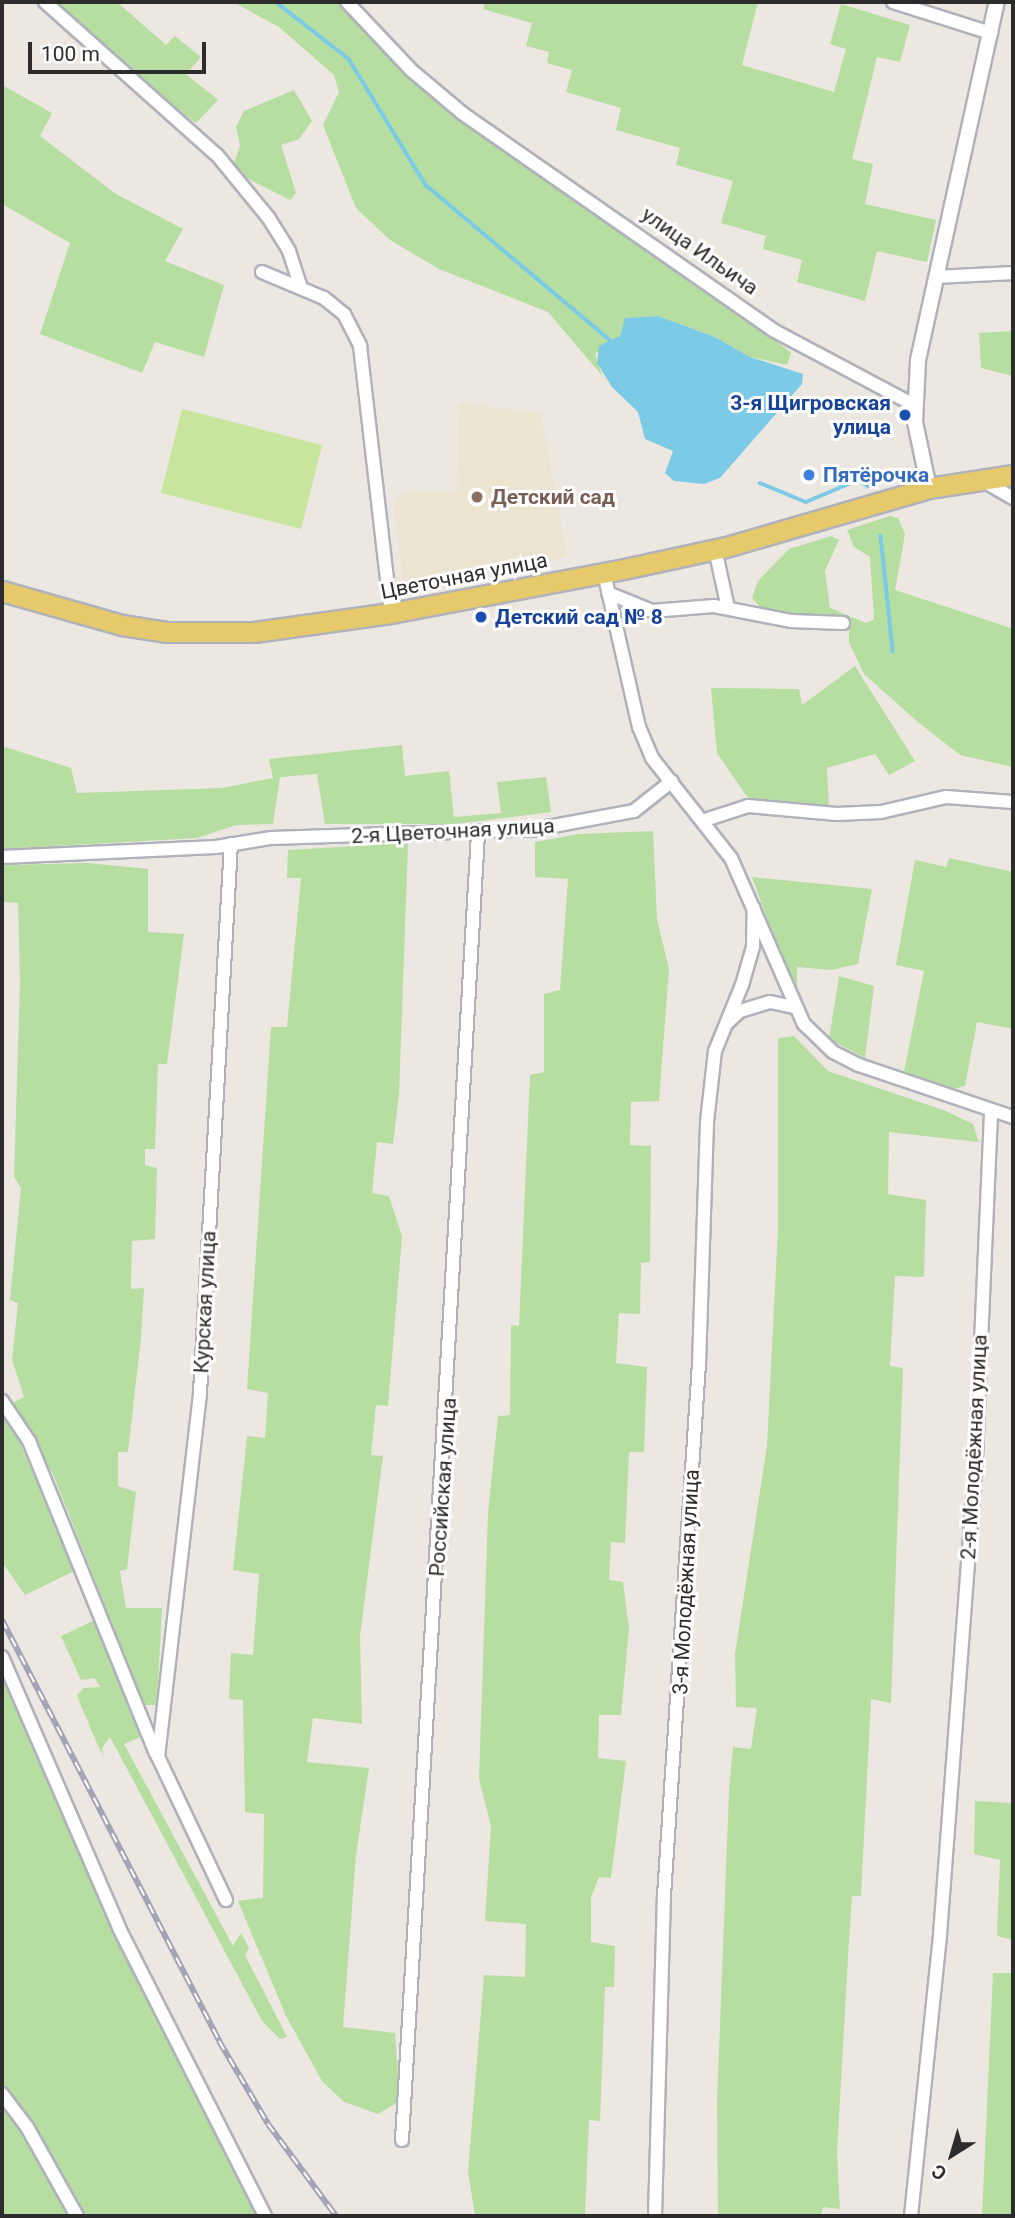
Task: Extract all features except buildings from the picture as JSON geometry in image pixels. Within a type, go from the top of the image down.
[{"type":"main road","points":[[929,488],[1013,475]]},
{"type":"main road","name":"Цветочная улица","points":[[2,591],[122,625],[167,632],[254,632],[606,583],[929,488]]},
{"type":"street","points":[[45,2],[217,155],[268,217],[289,251],[301,288]]},
{"type":"street","name":"улица Ильича","points":[[346,2],[411,70],[462,113],[773,330],[914,405]]},
{"type":"street","points":[[893,2],[991,33]]},
{"type":"street","points":[[929,488],[914,405],[936,277],[997,2]]},
{"type":"street","points":[[262,272],[301,288],[344,314],[360,346],[391,613]]},
{"type":"street","points":[[936,277],[1013,273]]},
{"type":"street","points":[[979,479],[1013,498]]},
{"type":"street","points":[[715,550],[727,608]]},
{"type":"street","points":[[606,583],[652,611],[727,608],[791,621],[843,623]]},
{"type":"street","points":[[606,583],[639,727],[652,758],[705,820],[731,858],[794,1007],[818,1040],[841,1056],[991,1112],[1013,1117]]},
{"type":"street","name":"2-я Цветочная улица","points":[[2,857],[231,844],[271,838],[478,834],[598,822],[634,811],[672,782]]},
{"type":"street","points":[[705,820],[748,806],[837,814],[881,812],[946,797],[1011,801]]},
{"type":"street","name":"Российская улица","points":[[402,2140],[478,834]]},
{"type":"street","name":"Курская улица","points":[[158,1757],[200,1394],[231,844]]},
{"type":"street","name":"3-я Молодёжная улица","points":[[655,2216],[663,1896],[699,1364],[708,1122],[723,1027],[749,960],[754,908]]},
{"type":"street","points":[[723,1027],[740,1011],[770,1002],[794,1007]]},
{"type":"street","name":"2-я Молодёжная улица","points":[[911,2216],[940,1935],[976,1457],[991,1112]]},
{"type":"street","points":[[2,1401],[29,1441],[158,1757],[226,1900]]},
{"type":"street","points":[[2,1657],[119,1928],[265,2216]]},
{"type":"street","points":[[2,2094],[27,2127],[76,2216]]},
{"type":"shaded area","name":"Детский сад","points":[[459,403],[541,413],[567,557],[403,585],[394,502],[403,492],[457,492]]},
{"type":"green space","points":[[50,2],[117,2],[166,45],[175,36],[201,57],[186,74],[218,100],[196,123],[97,48]]},
{"type":"green space","points":[[233,2],[339,2],[410,78],[457,117],[779,343],[791,353],[787,365],[750,357],[715,337],[658,316],[626,318],[620,336],[595,354],[602,375],[622,399],[548,312],[439,269],[390,240],[356,208],[323,125],[339,92],[334,75],[279,27]]},
{"type":"green space","points":[[486,2],[758,2],[742,65],[834,92],[846,49],[830,44],[841,4],[910,25],[900,62],[877,57],[852,159],[873,164],[865,204],[936,220],[927,262],[877,251],[865,301],[797,282],[802,260],[763,249],[766,236],[721,223],[733,181],[676,165],[680,148],[616,130],[621,108],[566,92],[572,70],[547,63],[549,52],[526,46],[532,23],[483,9]]},
{"type":"green space","points":[[2,85],[52,113],[40,136],[116,194],[183,229],[165,261],[224,285],[204,357],[155,342],[142,373],[40,334],[70,243],[2,204]]},
{"type":"green space","points":[[294,90],[312,121],[299,139],[281,145],[296,193],[290,200],[241,175],[234,163],[240,146],[236,127],[244,111]]},
{"type":"green space","points":[[1013,331],[1013,376],[981,368],[979,333]]},
{"type":"green space","points":[[182,409],[322,445],[301,529],[161,493]]},
{"type":"green space","points":[[890,516],[898,518],[905,534],[895,590],[1011,628],[1013,618],[1013,767],[960,755],[918,722],[864,674],[849,642],[849,624],[834,617],[764,611],[752,598],[758,581],[789,549],[831,536],[839,540],[825,571],[830,608],[866,623],[874,619],[870,557],[854,547],[847,530]]},
{"type":"green space","points":[[855,666],[915,761],[889,775],[875,754],[827,768],[829,809],[748,798],[717,753],[711,688],[799,689],[802,705]]},
{"type":"green space","points":[[402,745],[405,776],[449,771],[454,817],[501,813],[497,782],[546,777],[551,812],[455,824],[325,824],[317,774],[280,777],[273,824],[236,825],[197,838],[2,849],[2,746],[71,768],[77,793],[222,788],[273,778],[269,759]]},
{"type":"green space","points":[[653,831],[657,919],[669,969],[659,1101],[631,1102],[630,1145],[651,1146],[650,1262],[641,1263],[640,1314],[619,1313],[616,1363],[647,1367],[644,1452],[629,1452],[625,1543],[611,1542],[609,1580],[623,1582],[629,1629],[621,1715],[599,1715],[598,1758],[626,1761],[611,1878],[599,1877],[591,1898],[591,1942],[615,1946],[614,1987],[605,1987],[600,2121],[589,2120],[585,2216],[475,2216],[468,2171],[484,1975],[525,1977],[526,1924],[485,1921],[491,1826],[479,1779],[488,1513],[498,1416],[510,1415],[511,1325],[519,1326],[530,1075],[544,1072],[544,994],[560,990],[568,879],[535,877],[535,842],[579,834]]},
{"type":"green space","points":[[408,843],[399,1095],[393,1144],[377,1142],[372,1193],[389,1196],[402,1236],[388,1406],[376,1405],[371,1455],[383,1456],[360,1636],[362,1724],[313,1718],[307,1762],[369,1768],[356,1855],[343,2027],[395,2033],[400,2101],[378,2114],[344,2102],[322,2081],[286,2016],[238,1901],[263,1898],[264,1814],[245,1812],[243,1700],[229,1699],[231,1653],[253,1655],[259,1574],[233,1570],[247,1436],[265,1438],[268,1393],[247,1389],[271,1027],[287,1027],[301,878],[287,878],[288,850]]},
{"type":"green space","points":[[949,858],[1013,872],[1013,1029],[977,1022],[965,1086],[950,1090],[904,1072],[924,971],[896,965],[915,860],[946,867]]},
{"type":"green space","points":[[88,863],[148,869],[148,932],[184,934],[167,1064],[158,1064],[155,1149],[145,1149],[145,1165],[157,1168],[155,1239],[132,1241],[131,1289],[144,1288],[141,1338],[128,1452],[118,1452],[118,1486],[136,1492],[127,1569],[120,1571],[126,1608],[162,1608],[157,1705],[144,1705],[53,1474],[10,1404],[24,1397],[12,1360],[18,1303],[10,1300],[21,1188],[14,1177],[20,983],[18,903],[2,902],[2,865]]},
{"type":"green space","points":[[752,877],[872,889],[858,964],[831,970],[797,967],[797,1001]]},
{"type":"green space","points":[[839,976],[874,986],[865,1058],[829,1039]]},
{"type":"green space","points":[[794,1036],[828,1071],[946,1111],[973,1124],[979,1142],[889,1132],[888,1194],[926,1200],[924,1277],[895,1276],[890,1366],[903,1368],[891,1703],[871,1699],[861,1896],[852,1896],[849,1940],[837,2153],[840,2209],[823,2207],[821,2216],[718,2216],[717,2103],[729,1791],[733,1747],[751,1749],[757,1708],[736,1707],[735,1654],[767,1446],[778,1228],[778,1038]]},
{"type":"green space","points":[[2,1415],[13,1426],[74,1571],[25,1595],[2,1562]]},
{"type":"green space","points":[[97,1619],[141,1730],[141,1737],[124,1744],[233,1946],[241,1933],[249,1948],[245,1955],[287,2037],[280,2039],[262,2021],[110,1737],[102,1748],[104,1758],[96,1741],[77,1696],[83,1688],[101,1687],[94,1678],[81,1680],[61,1636]]},
{"type":"green space","points":[[2,1666],[137,1977],[260,2216],[2,2216]]},
{"type":"green space","points":[[975,1801],[1013,1803],[1013,1940],[997,1936],[1000,1860],[974,1854]]},
{"type":"green space","points":[[993,1973],[1013,1973],[1013,2216],[982,2216]]},
{"type":"water","points":[[658,316],[715,337],[750,357],[803,374],[802,384],[720,478],[704,484],[674,481],[665,473],[673,451],[645,439],[638,412],[612,387],[597,363],[599,346],[620,336],[625,318]]},
{"type":"waterway","points":[[276,2],[349,59],[426,185],[610,340]]},
{"type":"waterway","points":[[760,483],[806,502],[858,480],[868,486]]},
{"type":"waterway","points":[[881,536],[893,651]]},
{"type":"railway","points":[[2,1620],[219,2041],[268,2124],[336,2216]]},
{"type":"place","name":"3-я Щигровская улица","points":[[905,415]]},
{"type":"place","name":"Пятёрочка","points":[[809,475]]},
{"type":"place","name":"Детский сад","points":[[477,497]]},
{"type":"place","name":"Детский сад № 8","points":[[481,617]]}]
